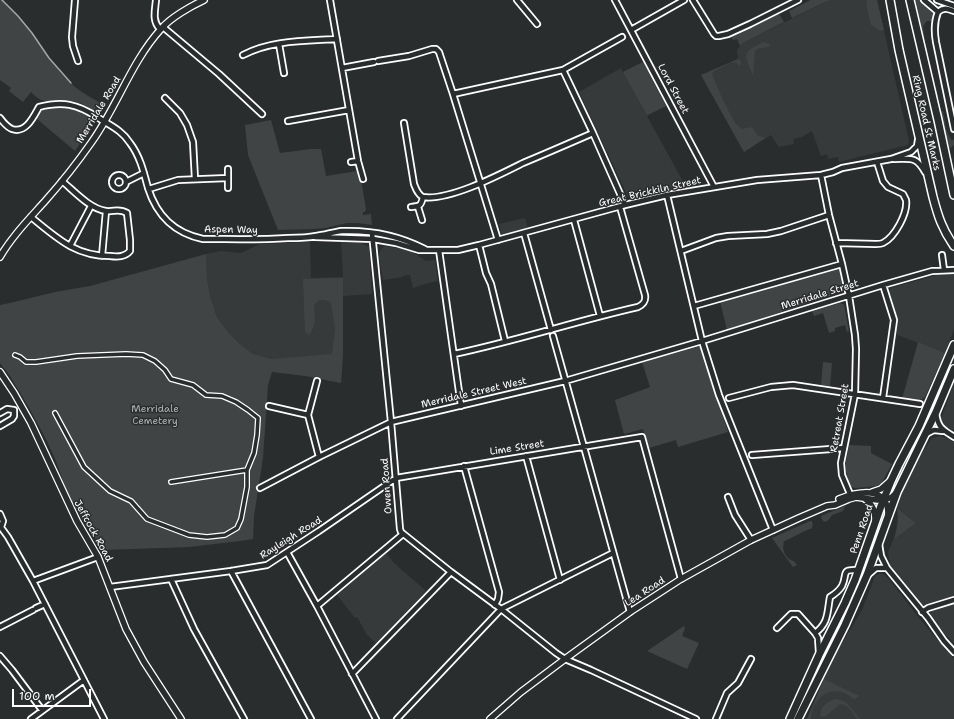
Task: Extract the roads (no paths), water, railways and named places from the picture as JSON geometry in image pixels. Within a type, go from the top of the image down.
[{"type":"highway","name":"Ring Road St Marks","points":[[910,0],[954,195]]},
{"type":"highway","name":"Ring Road St Marks","points":[[890,1],[899,50],[938,215],[943,228],[954,246]]},
{"type":"highway","name":"Penn Road","points":[[790,719],[819,655],[845,603],[891,481],[919,426],[954,345]]},
{"type":"highway","name":"Penn Road","points":[[799,719],[845,625],[867,575],[897,492],[936,412],[954,369]]},
{"type":"street","points":[[75,0],[72,37],[78,61]]},
{"type":"street","points":[[156,0],[155,20],[157,26],[162,28],[219,74],[262,114]]},
{"type":"street","name":"Merridale Road","points":[[1,253],[62,181],[92,142],[105,122],[137,62],[162,28],[188,9],[204,0]]},
{"type":"street","points":[[330,0],[358,161],[363,179]]},
{"type":"street","name":"Lord Street","points":[[615,0],[714,187]]},
{"type":"street","points":[[631,30],[675,2],[684,0]]},
{"type":"street","points":[[693,0],[716,36],[728,34],[798,0]]},
{"type":"street","points":[[924,0],[938,12]]},
{"type":"street","points":[[937,0],[954,6]]},
{"type":"street","points":[[518,1],[525,14],[538,24]]},
{"type":"street","points":[[954,11],[944,8],[938,12],[934,29],[954,129]]},
{"type":"street","points":[[452,94],[563,70],[622,36]]},
{"type":"street","points":[[243,55],[266,46],[337,39]]},
{"type":"street","points":[[279,44],[284,73]]},
{"type":"street","points":[[247,45],[250,51]]},
{"type":"street","points":[[342,68],[376,62],[386,62],[432,49],[436,49],[439,52],[498,240]]},
{"type":"street","points":[[284,66],[290,65]]},
{"type":"street","points":[[563,70],[626,205]]},
{"type":"street","points":[[165,98],[180,113],[187,125],[193,142],[195,180]]},
{"type":"street","name":"Aspen Way","points":[[0,118],[12,129],[19,129],[23,128],[31,121],[39,107],[64,104],[85,109],[116,128],[130,142],[138,156],[157,210],[175,228],[194,237],[203,239],[288,238],[315,236],[343,231],[372,233]]},
{"type":"street","points":[[288,121],[349,110]]},
{"type":"street","points":[[295,120],[296,126]]},
{"type":"street","points":[[404,123],[414,184],[420,196],[428,198],[447,195],[481,183],[593,133]]},
{"type":"street","name":"Great Brickkiln Street","points":[[372,233],[388,235],[419,245],[427,250],[458,250],[667,195],[757,180],[820,175],[842,168],[891,159],[908,153],[914,149],[918,143],[918,130]]},
{"type":"street","points":[[891,159],[915,160],[920,164],[928,176]]},
{"type":"street","points":[[351,162],[358,161]]},
{"type":"street","points":[[836,243],[882,243],[890,237],[905,215],[906,200],[903,194],[888,187],[883,182],[877,162]]},
{"type":"street","points":[[228,169],[228,188]]},
{"type":"street","points":[[126,182],[144,173]]},
{"type":"street","name":"Retreat Street","points":[[820,175],[849,296],[856,342],[855,394],[841,463],[842,475],[850,494]]},
{"type":"street","points":[[149,190],[178,180],[228,178]]},
{"type":"street","points":[[31,217],[58,239],[86,254],[122,256],[128,254],[131,246],[127,213],[122,210],[106,211],[91,206],[62,181]]},
{"type":"street","points":[[667,195],[702,341],[720,395],[773,530]]},
{"type":"street","points":[[418,207],[421,204],[423,197]]},
{"type":"street","points":[[70,246],[91,206]]},
{"type":"street","points":[[411,207],[418,207]]},
{"type":"street","points":[[418,207],[422,220]]},
{"type":"street","points":[[454,354],[638,307],[643,304],[645,301],[645,295],[620,207]]},
{"type":"street","points":[[102,256],[106,211]]},
{"type":"street","points":[[681,251],[716,238],[767,234],[781,231],[829,215]]},
{"type":"street","points":[[574,220],[600,316]]},
{"type":"street","name":"Owen Road","points":[[372,233],[392,422],[400,529],[403,534]]},
{"type":"street","points":[[524,233],[551,330]]},
{"type":"street","points":[[315,236],[373,239],[396,243],[419,250],[427,250]]},
{"type":"street","points":[[479,245],[486,273],[491,284],[505,341]]},
{"type":"street","points":[[439,250],[461,406]]},
{"type":"street","points":[[942,255],[944,270]]},
{"type":"street","points":[[694,306],[842,264]]},
{"type":"street","name":"Merridale Street","points":[[702,341],[932,271],[954,270]]},
{"type":"street","points":[[882,398],[894,320],[883,285]]},
{"type":"street","points":[[552,336],[630,612]]},
{"type":"street","name":"Merridale Street West","points":[[260,488],[319,457],[392,422],[565,381],[702,341]]},
{"type":"street","points":[[15,355],[26,362],[77,356],[126,354],[143,355],[155,361],[165,370],[171,379],[193,386],[206,395],[222,396],[236,402],[248,410],[258,418],[257,435],[254,453],[247,470],[247,487],[241,519],[236,528],[225,535],[207,537],[189,535],[148,519],[131,501],[110,491],[84,467],[55,413]]},
{"type":"street","name":"Jeffcock Road","points":[[0,372],[39,441],[76,521],[98,557],[126,629],[140,656],[181,719]]},
{"type":"street","points":[[317,381],[308,415],[319,457]]},
{"type":"street","points":[[729,398],[771,387],[793,385],[920,404]]},
{"type":"street","points":[[912,403],[914,410]]},
{"type":"street","points":[[0,413],[7,409],[14,410],[20,405]]},
{"type":"street","points":[[269,406],[308,415]]},
{"type":"street","points":[[0,426],[12,419],[14,416],[14,410]]},
{"type":"street","points":[[936,412],[939,425],[954,437]]},
{"type":"street","points":[[923,436],[934,430],[944,430]]},
{"type":"street","name":"Lime Street","points":[[396,478],[642,437],[681,579]]},
{"type":"street","points":[[744,455],[844,448]]},
{"type":"street","points":[[526,456],[560,580]]},
{"type":"street","points":[[464,466],[498,592],[498,599],[495,605]]},
{"type":"street","points":[[171,482],[247,470]]},
{"type":"street","name":"Rayleigh Road","points":[[110,587],[231,572],[267,565],[396,478]]},
{"type":"street","name":"Lea Road","points":[[868,493],[881,489],[891,481]]},
{"type":"street","name":"Lea Road","points":[[827,506],[835,505],[852,498],[876,500],[884,499],[897,492]]},
{"type":"street","name":"Lea Road","points":[[490,719],[521,692],[565,659],[630,612],[681,579],[751,540],[850,494],[876,494],[884,499]]},
{"type":"street","points":[[728,496],[735,515],[751,540]]},
{"type":"street","points":[[861,498],[868,501],[871,505],[874,512],[875,522]]},
{"type":"street","points":[[884,499],[888,507],[888,514]]},
{"type":"street","points":[[0,514],[3,520],[1,527],[8,536],[33,581],[104,719]]},
{"type":"street","points":[[317,606],[403,534],[565,659],[696,719]]},
{"type":"street","points":[[879,542],[880,556],[887,568],[954,652]]},
{"type":"street","points":[[287,552],[376,719]]},
{"type":"street","points":[[397,719],[501,609],[613,553]]},
{"type":"street","points":[[33,581],[98,557]]},
{"type":"street","points":[[867,575],[876,568],[887,568]]},
{"type":"street","points":[[815,633],[822,627],[827,618],[830,598],[842,586],[847,571],[858,570]]},
{"type":"street","points":[[231,572],[311,719]]},
{"type":"street","points":[[352,674],[451,572]]},
{"type":"street","points":[[171,579],[194,629],[244,719]]},
{"type":"street","points":[[922,612],[928,608],[954,600]]},
{"type":"street","points":[[0,627],[45,604]]},
{"type":"street","points":[[777,628],[789,616],[798,614],[818,638],[819,655]]},
{"type":"street","points":[[0,656],[42,710]]},
{"type":"street","points":[[716,719],[727,692],[738,683],[751,659]]},
{"type":"street","points":[[31,719],[84,680]]},
{"type":"waterway","points":[[2,0],[18,16],[49,58],[71,83]]},
{"type":"park label","name":"Merridale Cemetery","points":[[155,414]]}]
